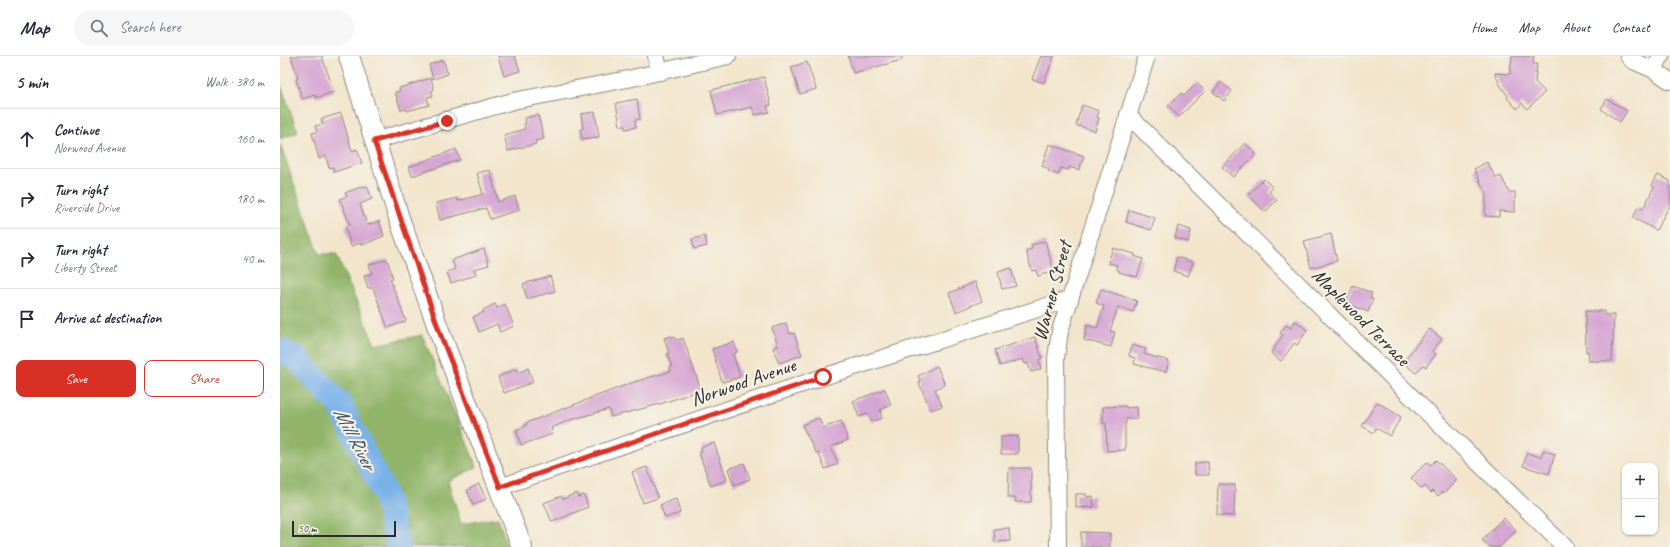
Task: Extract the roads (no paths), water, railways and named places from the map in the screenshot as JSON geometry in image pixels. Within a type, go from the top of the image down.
[{"type":"street","points":[[349,56],[374,141],[441,336],[522,547]]},
{"type":"street","points":[[656,56],[660,72]]},
{"type":"street","points":[[374,141],[513,101],[660,72],[728,56]]},
{"type":"street","name":"Warner Street","points":[[1058,547],[1056,358],[1060,332],[1069,299],[1147,56]]},
{"type":"street","points":[[1628,56],[1632,61],[1639,64],[1658,63],[1670,81]]},
{"type":"street","name":"Maplewood Terrace","points":[[1128,115],[1452,437],[1565,547]]},
{"type":"street","name":"Norwood Avenue","points":[[500,487],[808,382],[1069,299]]},
{"type":"waterway","name":"Mill River","points":[[280,351],[294,356],[340,405],[385,495],[398,547]]}]
